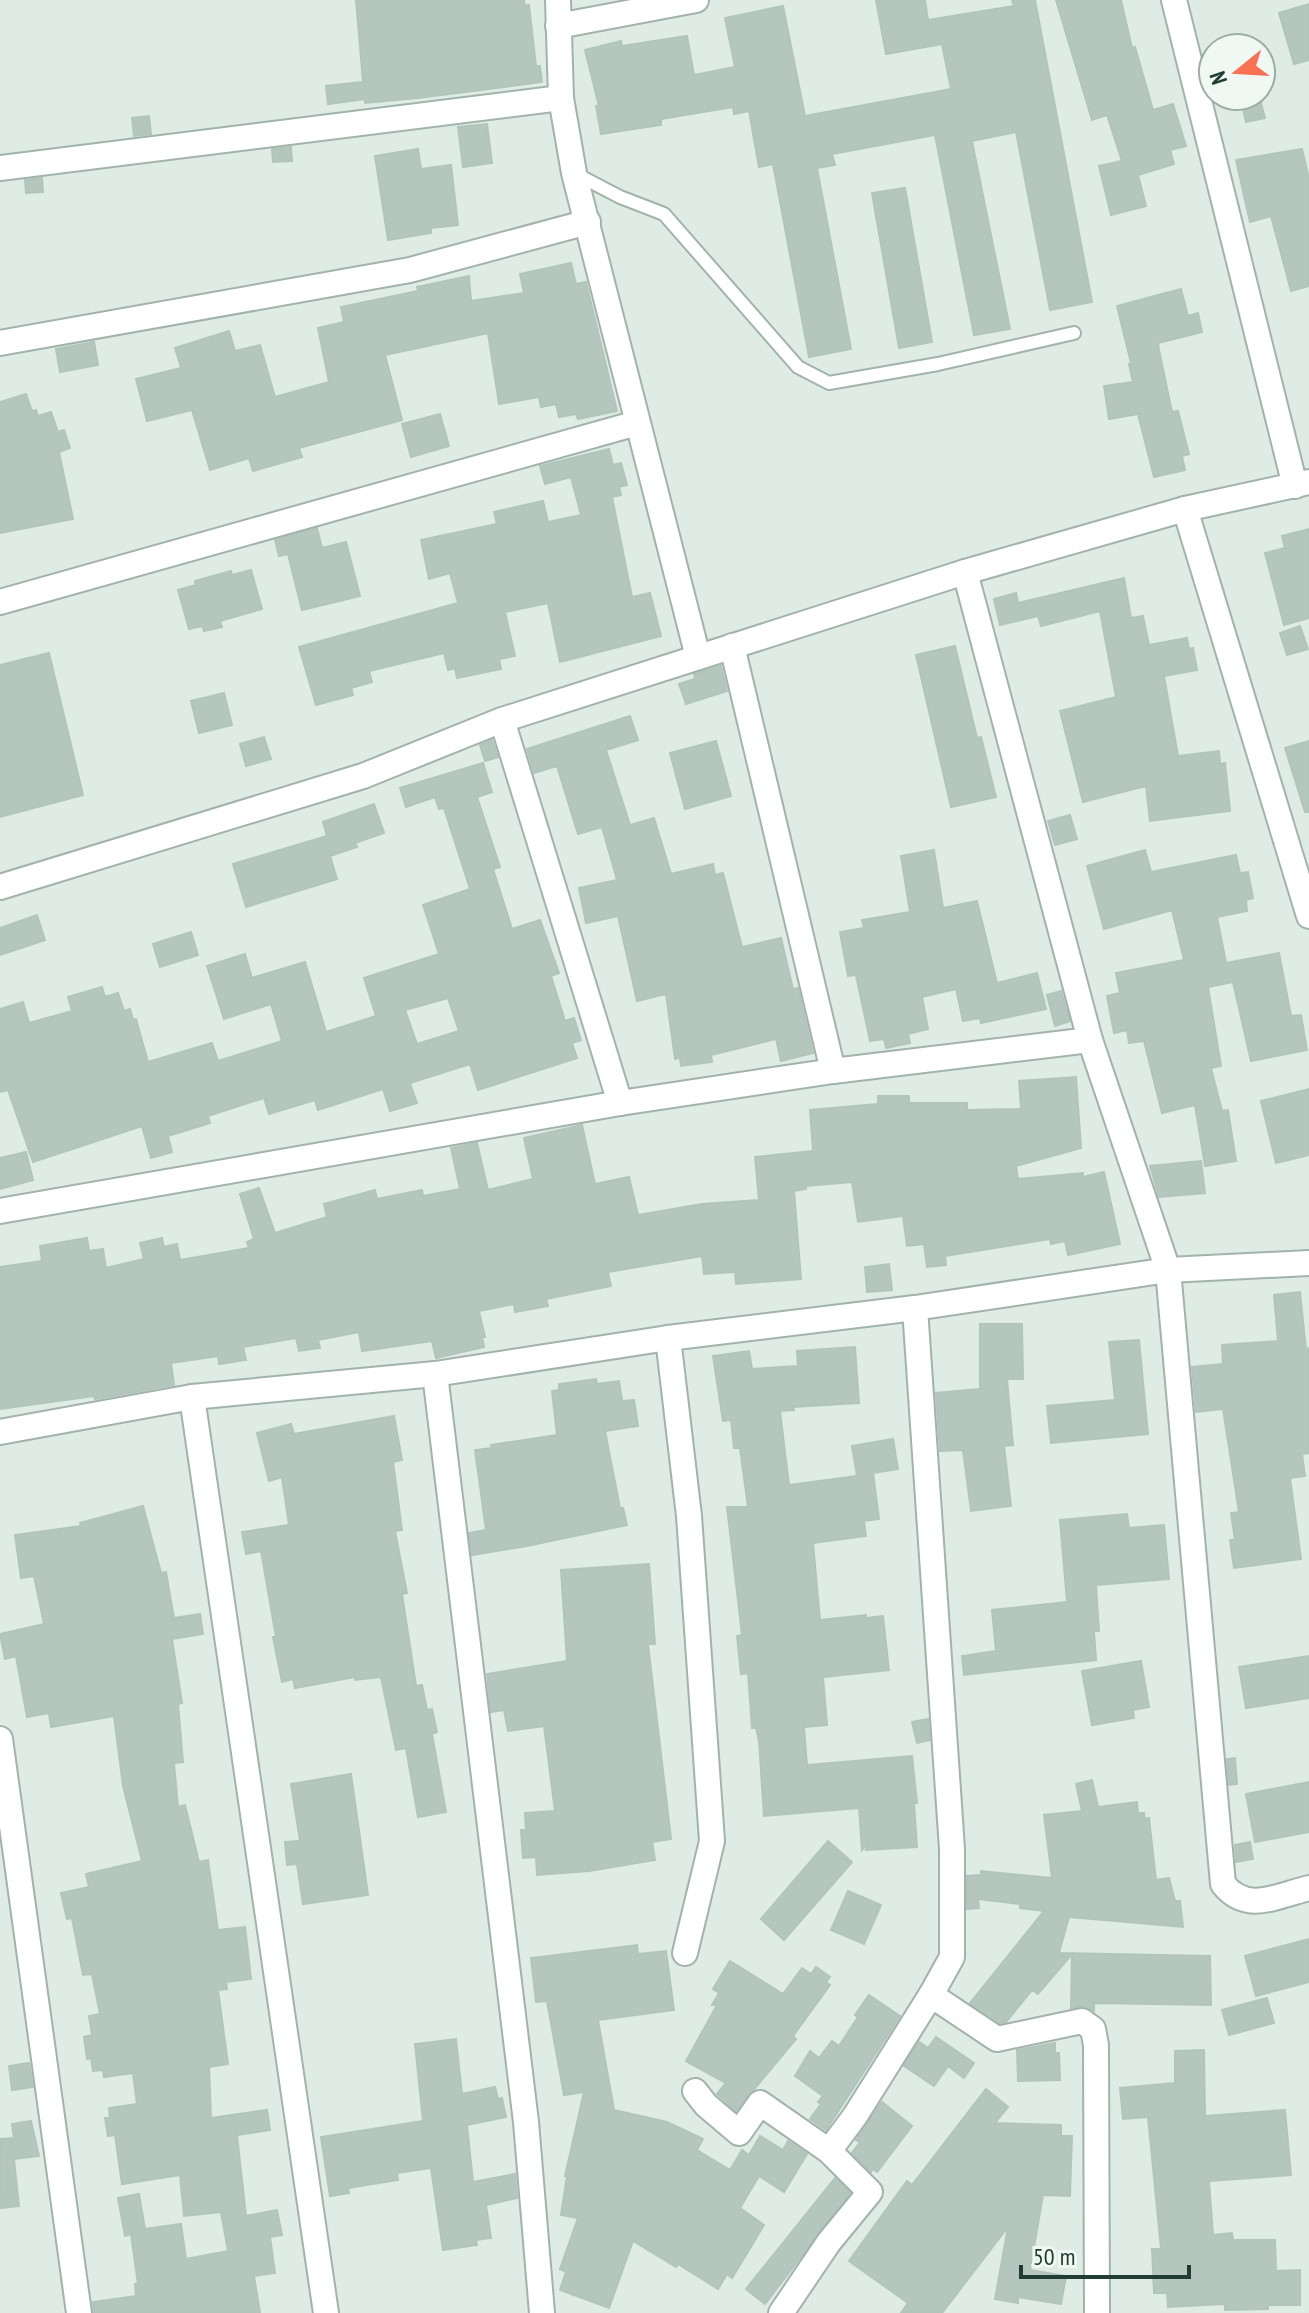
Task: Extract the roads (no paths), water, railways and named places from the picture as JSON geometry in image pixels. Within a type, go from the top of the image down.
[{"type":"street","points":[[558,0],[561,98],[574,173],[698,657]]},
{"type":"street","points":[[558,26],[696,0]]},
{"type":"street","points":[[0,887],[363,776],[502,720],[965,572],[1185,509],[1302,484],[1174,0]]},
{"type":"street","points":[[0,168],[561,98]]},
{"type":"street","points":[[0,343],[410,270],[588,222]]},
{"type":"street","points":[[0,602],[637,423]]},
{"type":"street","points":[[1185,509],[1302,869],[1309,916]]},
{"type":"street","points":[[965,572],[1090,1040],[1168,1270],[1223,1884],[1233,1896],[1247,1902],[1309,1888]]},
{"type":"street","points":[[732,646],[833,1071]]},
{"type":"street","points":[[502,720],[620,1103]]},
{"type":"street","points":[[0,1211],[620,1103],[833,1071],[1090,1040]]},
{"type":"street","points":[[0,1432],[192,1397],[435,1374],[668,1338],[915,1308],[1168,1270],[1309,1263]]},
{"type":"street","points":[[829,2151],[855,2116],[952,1957],[954,1915],[915,1308]]},
{"type":"street","points":[[668,1338],[689,1516],[712,1841],[685,1953]]},
{"type":"street","points":[[435,1374],[526,2122],[542,2313]]},
{"type":"street","points":[[192,1397],[326,2313]]},
{"type":"street","points":[[0,1739],[79,2313]]},
{"type":"street","points":[[931,1995],[997,2039],[1082,2021],[1093,2029],[1096,2045],[1097,2313]]},
{"type":"street","points":[[695,2091],[706,2105],[739,2133],[760,2103],[829,2151],[870,2192],[829,2242],[781,2313]]},
{"type":"lane","points":[[574,173],[620,197],[664,214],[798,367],[829,383],[938,364],[1074,333]]}]
